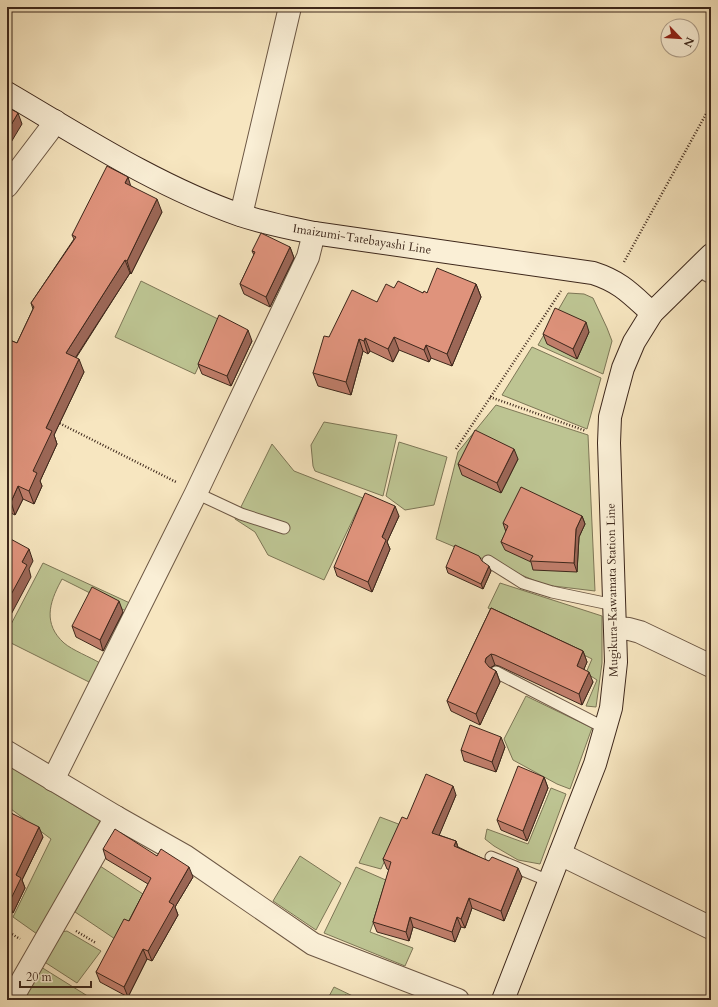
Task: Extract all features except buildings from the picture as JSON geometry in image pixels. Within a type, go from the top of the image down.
[{"type":"street","points":[[241,215],[290,7]]},
{"type":"street","name":"Imaizumi-Tatebayashi Line","points":[[7,92],[141,171],[208,202],[241,215],[286,228],[314,234],[593,273],[608,278],[622,286],[652,313]]},
{"type":"street","points":[[10,177],[48,132],[55,121]]},
{"type":"street","points":[[53,780],[196,493],[308,258],[314,234]]},
{"type":"street","points":[[652,313],[706,268]]},
{"type":"street","name":"Mugikura-Kawamata Station Line","points":[[503,1000],[595,764],[611,708],[616,662],[608,443],[610,417],[623,368],[634,342],[652,313]]},
{"type":"street","points":[[615,628],[629,629],[640,632],[711,666]]},
{"type":"street","points":[[7,752],[185,856],[313,944],[458,1000]]},
{"type":"street","points":[[11,1000],[116,817]]},
{"type":"street","points":[[560,854],[711,928]]},
{"type":"lane","points":[[196,493],[241,514],[284,528]]},
{"type":"lane","points":[[488,561],[523,582],[537,588],[614,605]]},
{"type":"lane","points":[[496,672],[605,728]]},
{"type":"lane","points":[[491,857],[549,881]]},
{"type":"path","points":[[622,266],[711,105]]},
{"type":"path","points":[[456,449],[563,287]]},
{"type":"path","points":[[490,397],[592,433]]},
{"type":"path","points":[[56,421],[196,493]]},
{"type":"green space","points":[[141,281],[220,320],[195,374],[115,337]]},
{"type":"green space","points":[[568,293],[584,294],[593,298],[607,328],[612,341],[603,374],[538,345]]},
{"type":"green space","points":[[532,347],[601,378],[587,429],[502,395]]},
{"type":"green space","points":[[496,405],[588,435],[595,591],[545,585],[436,539],[458,452]]},
{"type":"green space","points":[[324,422],[397,435],[383,496],[315,471],[313,466],[311,445]]},
{"type":"green space","points":[[399,442],[447,457],[434,505],[405,510],[386,496]]},
{"type":"green space","points":[[272,444],[294,471],[363,498],[324,580],[268,555],[255,532],[235,519]]},
{"type":"green space","points":[[43,563],[132,604],[128,612],[62,579],[53,597],[50,613],[51,621],[57,636],[64,643],[100,663],[89,682],[7,641],[7,632]]},
{"type":"green space","points":[[500,583],[602,616],[602,663],[596,707],[586,706],[597,680],[586,673],[592,659],[488,608]]},
{"type":"green space","points":[[526,696],[592,728],[570,789],[557,784],[513,760],[504,739]]},
{"type":"green space","points":[[7,765],[100,821],[37,934],[13,917],[51,839],[7,806]]},
{"type":"green space","points":[[551,788],[566,794],[540,864],[518,860],[485,839],[487,829],[528,844]]},
{"type":"green space","points":[[380,817],[401,825],[381,869],[359,863]]},
{"type":"green space","points":[[300,856],[341,883],[316,930],[273,901]]},
{"type":"green space","points":[[100,866],[143,894],[118,941],[75,912]]},
{"type":"green space","points":[[356,867],[388,881],[370,932],[413,948],[405,966],[324,933]]},
{"type":"green space","points":[[67,931],[101,951],[77,983],[43,961],[61,932]]},
{"type":"green space","points":[[41,967],[94,1000],[22,1000]]},
{"type":"green space","points":[[334,987],[361,1000],[327,1000]]}]
